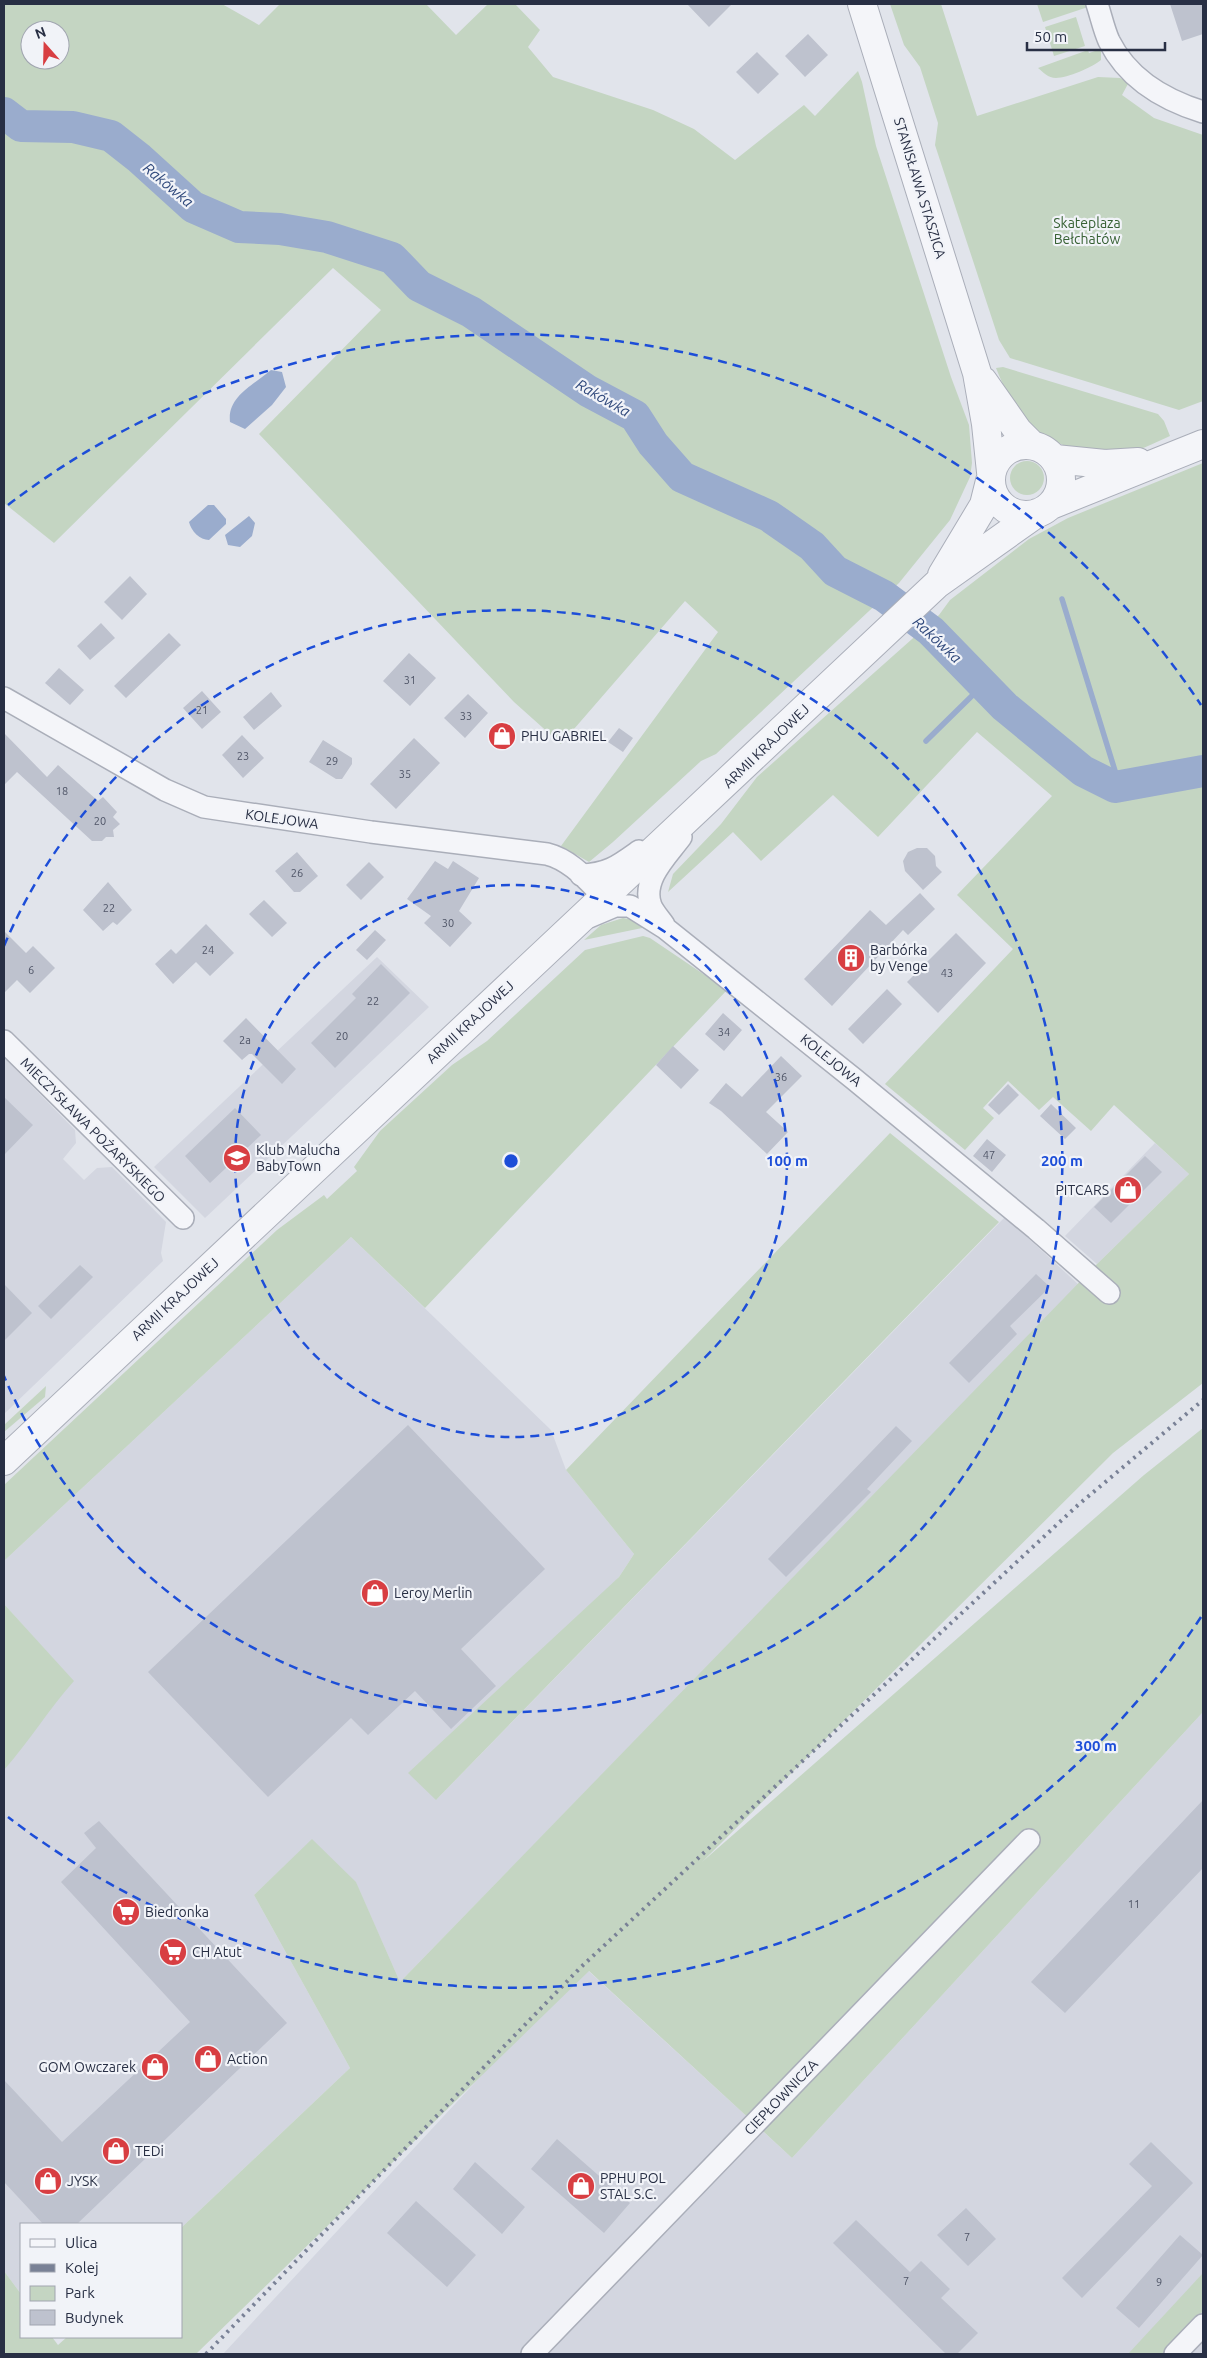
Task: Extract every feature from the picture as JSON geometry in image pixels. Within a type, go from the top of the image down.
[{"type":"street","name":"STANISŁAWA STASZICA","points":[[862,4],[977,373],[986,424],[991,477]]},
{"type":"street","points":[[1097,4],[1108,39],[1119,59],[1136,78],[1178,104],[1203,112]]},
{"type":"street","name":"STANISŁAWA STASZICA","points":[[977,373],[1003,411],[1044,452]]},
{"type":"street","points":[[1021,444],[1044,452],[1104,464],[1129,464],[1192,448],[1044,509],[1018,514],[1002,506],[992,491],[991,477],[995,462],[1002,453],[1021,444]]},
{"type":"street","points":[[1044,452],[1062,479],[1060,489],[1044,509]]},
{"type":"street","name":"ARMII KRAJOWEJ","points":[[937,584],[984,505],[991,477]]},
{"type":"street","name":"ARMII KRAJOWEJ","points":[[4,1461],[937,584],[1044,509]]},
{"type":"street","name":"KOLEJOWA","points":[[4,698],[165,790],[204,807],[547,854],[560,858],[604,897]]},
{"type":"street","points":[[575,924],[583,899],[581,875],[600,874],[615,868],[713,796]]},
{"type":"street","points":[[665,928],[651,907],[649,898],[650,884],[656,869],[713,796]]},
{"type":"street","name":"KOLEJOWA","points":[[575,924],[615,906],[630,906],[665,928],[858,1082],[1036,1229],[1109,1293]]},
{"type":"street","name":"MIECZYSŁAWA POŻARYSKIEGO","points":[[4,1041],[183,1218]]},
{"type":"street","name":"CIEPŁOWNICZA","points":[[532,2354],[1029,1840]]},
{"type":"street","points":[[1175,2354],[1203,2325]]},
{"type":"shaded area","points":[[377,957],[429,1007],[205,1218],[154,1167]]},
{"type":"shaded area","points":[[4,1058],[75,1130],[76,1143],[63,1159],[84,1180],[97,1168],[112,1167],[166,1222],[161,1253],[163,1261],[4,1414]]},
{"type":"shaded area","points":[[1155,1143],[1189,1174],[1097,1264],[1065,1236]]},
{"type":"shaded area","points":[[1005,1217],[1079,1285],[400,1982],[356,1883],[312,1840],[254,1895],[350,2068],[182,2227],[182,2223],[20,2223],[20,2293],[4,2271],[4,1740],[73,1681],[4,1604],[4,1561],[351,1237],[551,1430],[566,1470],[634,1554],[619,1577],[436,1800]]},
{"type":"shaded area","points":[[1203,1712],[1203,2354],[223,2354],[583,1966],[792,2158]]},
{"type":"green space","points":[[4,4],[222,4],[259,25],[280,4],[426,4],[456,35],[488,4],[515,4],[540,30],[528,47],[553,77],[653,110],[694,129],[735,160],[804,105],[815,116],[858,71],[876,146],[951,377],[969,425],[972,463],[970,477],[950,520],[899,583],[716,754],[701,761],[589,862],[561,846],[718,632],[685,601],[561,744],[514,702],[259,434],[381,310],[333,268],[54,543],[4,503]]},
{"type":"green space","name":"Skateplaza Bełchatów","points":[[890,4],[941,4],[977,116],[1098,77],[1120,78],[1129,82],[1122,95],[1154,118],[1203,135],[1203,401],[1179,410],[1010,358],[999,340],[935,145],[938,123],[920,67],[904,45]]},
{"type":"green space","points":[[1037,4],[1087,4],[1088,7],[1043,22]]},
{"type":"green space","points":[[1076,17],[1085,46],[1054,56],[1045,27]]},
{"type":"green space","points":[[1101,49],[1101,60],[1086,69],[1067,76],[1051,77],[1038,68],[1088,50],[1089,53]]},
{"type":"green space","points":[[1003,367],[1158,414],[1164,421],[1170,436],[1140,449],[1117,454],[1093,452],[1058,443],[1031,425],[1021,414],[1003,385],[996,368]]},
{"type":"green space","points":[[1027,461],[1039,466],[1044,478],[1039,490],[1027,495],[1015,490],[1010,478],[1015,466]]},
{"type":"green space","points":[[1203,463],[1203,1383],[1113,1453],[702,1862],[1144,1475],[1203,1428],[1203,1712],[792,2158],[589,1971],[196,2354],[4,2354],[4,2271],[20,2293],[20,2338],[53,2338],[58,2345],[66,2338],[182,2338],[182,2227],[350,2068],[254,1895],[312,1839],[356,1882],[400,1982],[1097,1264],[1189,1174],[1114,1105],[1091,1131],[1053,1097],[1039,1110],[1008,1081],[983,1108],[994,1118],[965,1150],[885,1084],[1013,949],[957,895],[1052,796],[977,732],[878,837],[833,795],[761,861],[733,832],[668,892],[673,874],[721,824],[757,777],[939,615],[950,600],[1029,539],[1068,518]]},
{"type":"green space","points":[[623,918],[638,921],[647,927],[584,940],[601,925]]},
{"type":"green space","points":[[643,936],[650,938],[727,990],[425,1308],[351,1237],[4,1561],[4,1485],[277,1230],[324,1195],[327,1199],[357,1171],[354,1167],[380,1131],[452,1065],[487,1041],[585,950]]},
{"type":"green space","points":[[890,1133],[999,1222],[436,1800],[408,1773],[619,1577],[634,1554],[566,1470]]},
{"type":"green space","points":[[46,1386],[45,1397],[4,1432],[4,1425]]},
{"type":"green space","points":[[4,1604],[74,1681],[4,1770]]},
{"type":"green space","points":[[1203,2273],[1203,2311],[1163,2354],[1128,2354]]},
{"type":"water","points":[[271,370],[282,372],[286,387],[272,405],[245,429],[230,422],[230,413],[237,398]]},
{"type":"water","points":[[208,505],[214,505],[226,519],[226,524],[209,540],[196,534],[189,522]]},
{"type":"water","points":[[249,516],[255,523],[252,536],[240,547],[228,545],[225,535]]},
{"type":"building","points":[[687,4],[732,4],[709,27]]},
{"type":"building","points":[[1170,4],[1203,4],[1203,34],[1182,41]]},
{"type":"building","points":[[808,34],[828,55],[805,77],[785,56]]},
{"type":"building","points":[[757,52],[779,74],[758,94],[736,72]]},
{"type":"building","points":[[130,576],[147,594],[122,620],[104,602]]},
{"type":"building","points":[[101,623],[115,638],[90,660],[77,646]]},
{"type":"building","points":[[169,633],[181,645],[126,698],[114,686]]},
{"type":"building","points":[[409,653],[436,678],[410,706],[383,681]]},
{"type":"building","points":[[59,668],[84,690],[70,705],[45,683]]},
{"type":"building","points":[[202,691],[221,712],[202,729],[183,708]]},
{"type":"building","points":[[271,692],[282,706],[254,730],[243,717]]},
{"type":"building","points":[[468,694],[488,713],[465,738],[444,718]]},
{"type":"building","points":[[619,728],[633,738],[623,752],[608,742]]},
{"type":"building","points":[[4,733],[47,777],[58,765],[98,801],[103,797],[117,812],[113,817],[120,824],[113,830],[114,837],[106,837],[102,841],[92,841],[17,772],[4,785]]},
{"type":"building","points":[[242,735],[264,758],[243,778],[222,755]]},
{"type":"building","points":[[414,738],[440,763],[396,809],[370,784]]},
{"type":"building","points":[[323,740],[352,758],[352,764],[342,779],[336,779],[309,762]]},
{"type":"building","points":[[917,848],[927,848],[935,856],[936,866],[942,872],[923,890],[905,871],[903,861],[908,852]]},
{"type":"building","points":[[297,852],[318,876],[300,892],[294,892],[275,871]]},
{"type":"building","points":[[435,861],[448,869],[453,861],[479,878],[459,911],[472,923],[450,947],[424,923],[431,916],[407,899]]},
{"type":"building","points":[[369,862],[384,877],[361,900],[346,885]]},
{"type":"building","points":[[108,882],[132,910],[117,925],[113,922],[103,931],[83,910]]},
{"type":"building","name":"Barbórka by Venge","points":[[920,893],[935,909],[908,935],[903,930],[832,1006],[804,979],[870,910],[886,925]]},
{"type":"building","points":[[264,900],[287,923],[272,937],[249,914]]},
{"type":"building","points":[[206,924],[234,953],[210,976],[196,962],[173,984],[155,964],[171,949],[176,954]]},
{"type":"building","points":[[375,930],[386,940],[367,960],[356,950]]},
{"type":"building","points":[[4,931],[26,953],[33,946],[55,968],[30,993],[17,980],[4,993]]},
{"type":"building","points":[[956,933],[986,963],[938,1013],[907,982]]},
{"type":"building","points":[[381,964],[410,993],[335,1068],[311,1043],[356,998],[352,994]]},
{"type":"building","points":[[887,989],[902,1004],[863,1044],[848,1029]]},
{"type":"building","points":[[723,1013],[742,1030],[724,1051],[705,1034]]},
{"type":"building","points":[[246,1018],[296,1069],[282,1084],[252,1054],[249,1054],[242,1060],[223,1041]]},
{"type":"building","points":[[673,1046],[699,1070],[681,1089],[656,1065]]},
{"type":"building","points":[[781,1056],[802,1076],[766,1112],[788,1132],[767,1154],[721,1111],[709,1103],[726,1083],[742,1097]]},
{"type":"building","points":[[1008,1084],[1019,1095],[999,1115],[988,1105]]},
{"type":"building","points":[[4,1097],[33,1125],[4,1155]]},
{"type":"building","points":[[1051,1104],[1076,1128],[1065,1139],[1040,1116]]},
{"type":"building","points":[[235,1108],[261,1135],[210,1183],[185,1156]]},
{"type":"building","points":[[987,1139],[1006,1155],[992,1172],[973,1156]]},
{"type":"building","name":"PITCARS","points":[[1145,1156],[1162,1172],[1111,1223],[1094,1207]]},
{"type":"building","points":[[80,1265],[93,1277],[51,1319],[38,1306]]},
{"type":"building","points":[[1036,1274],[1050,1287],[1010,1326],[1017,1334],[969,1383],[949,1363]]},
{"type":"building","points":[[4,1284],[32,1313],[4,1341]]},
{"type":"building","name":"Leroy Merlin","points":[[408,1425],[545,1569],[461,1649],[496,1686],[451,1729],[415,1691],[368,1735],[351,1718],[268,1797],[148,1672]]},
{"type":"building","points":[[896,1426],[912,1441],[867,1489],[871,1492],[786,1577],[768,1559]]},
{"type":"building","points":[[1203,1800],[1203,1868],[1065,2013],[1031,1982]]},
{"type":"building","name":"CH Atut","points":[[99,1821],[287,2023],[78,2223],[42,2223],[4,2182],[4,2080],[62,2142],[190,2022],[61,1882],[96,1848],[84,1833]]},
{"type":"building","name":"PPHU POL STAL S.C.","points":[[557,2139],[630,2203],[604,2233],[531,2169]]},
{"type":"building","points":[[1151,2142],[1193,2183],[1082,2298],[1062,2278],[1152,2186],[1129,2164]]},
{"type":"building","points":[[475,2162],[525,2207],[502,2234],[453,2189]]},
{"type":"building","points":[[416,2201],[476,2255],[447,2287],[387,2233]]},
{"type":"building","points":[[966,2208],[996,2239],[968,2266],[937,2235]]},
{"type":"building","points":[[856,2220],[910,2272],[921,2261],[950,2289],[941,2298],[978,2333],[957,2354],[946,2354],[833,2243]]},
{"type":"building","points":[[1180,2235],[1203,2255],[1139,2328],[1116,2308]]},
{"type":"waterway","name":"Rakówka","points":[[4,113],[21,126],[73,127],[111,136],[139,158],[193,207],[239,227],[280,229],[327,237],[392,258],[419,286],[471,312],[588,391],[635,416],[653,444],[682,477],[769,516],[812,546],[835,571],[884,596],[931,631],[1005,707],[1083,771],[1115,787],[1203,771]]},
{"type":"waterway","points":[[1062,599],[1116,774],[1115,787]]},
{"type":"waterway","points":[[926,741],[983,685]]},
{"type":"railway","points":[[206,2354],[580,1968],[1078,1505],[1203,1400]]},
{"type":"place","name":"PHU GABRIEL","points":[[502,736]]},
{"type":"place","name":"Barbórka by Venge","points":[[851,958]]},
{"type":"place","name":"Klub Malucha BabyTown","points":[[237,1158]]},
{"type":"place","name":"PITCARS","points":[[1128,1190]]},
{"type":"place","name":"Leroy Merlin","points":[[375,1593]]},
{"type":"place","name":"Biedronka","points":[[126,1912]]},
{"type":"place","name":"CH Atut","points":[[173,1952]]},
{"type":"place","name":"Action","points":[[208,2059]]},
{"type":"place","name":"GOM Owczarek","points":[[155,2067]]},
{"type":"place","name":"TEDi","points":[[116,2151]]},
{"type":"place","name":"JYSK","points":[[48,2181]]},
{"type":"place","name":"PPHU POL STAL S.C.","points":[[581,2186]]}]
